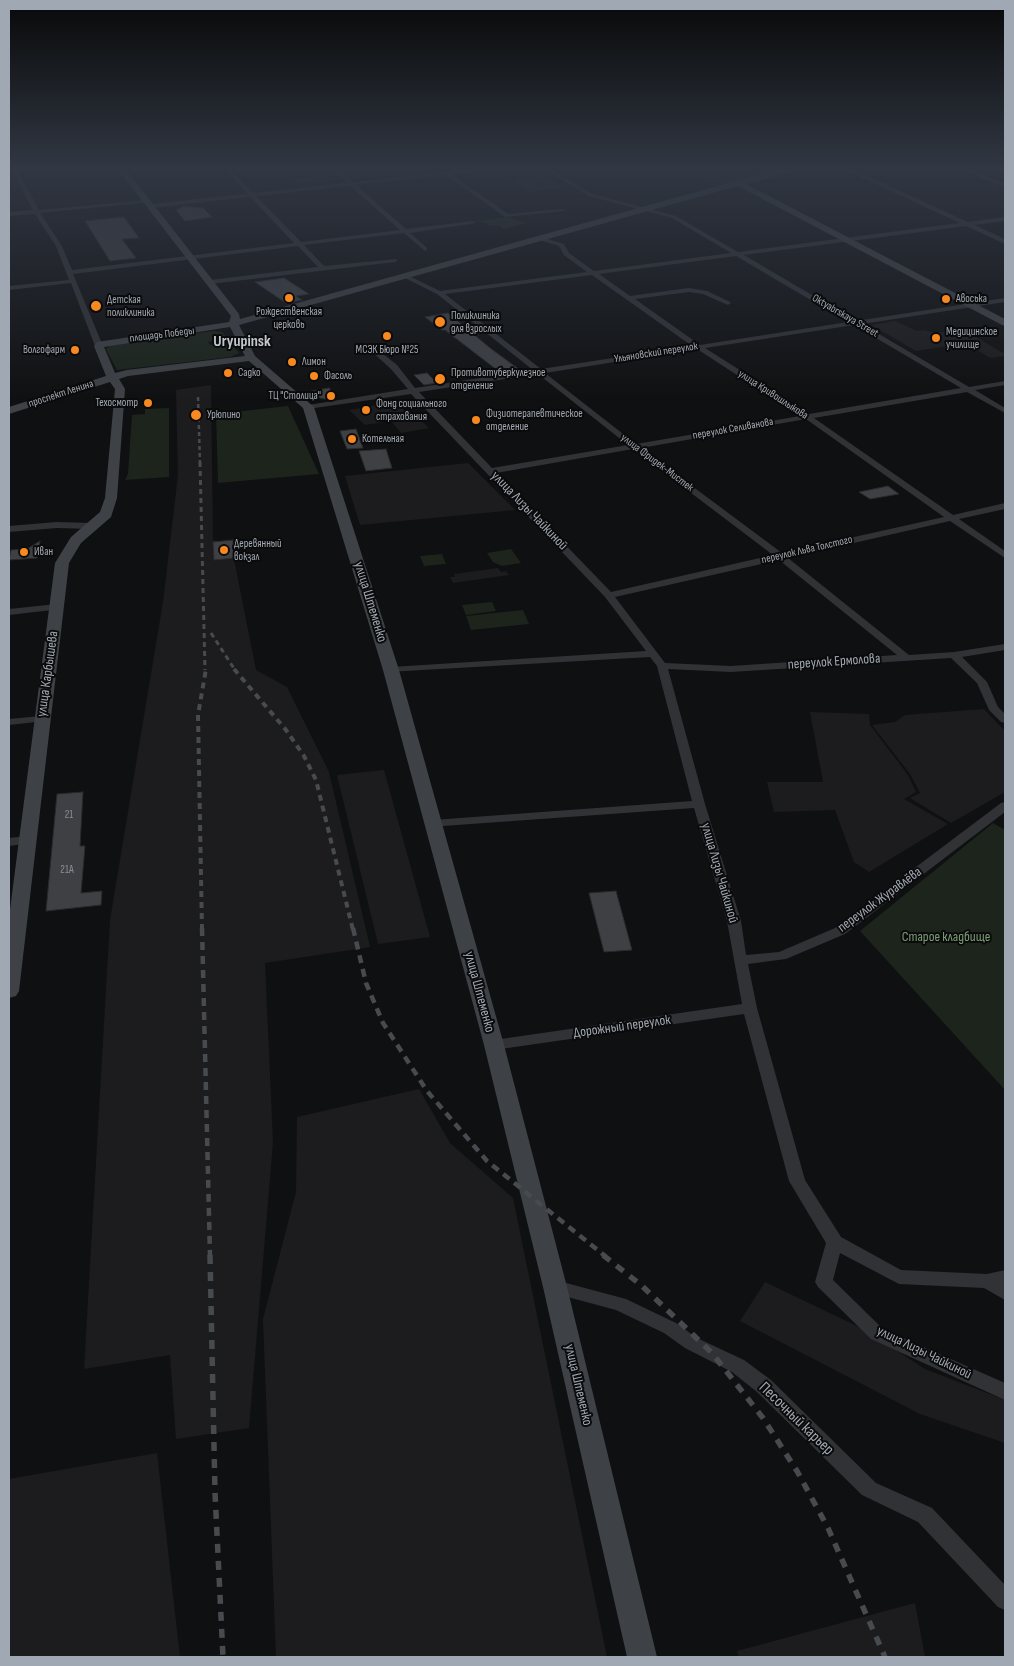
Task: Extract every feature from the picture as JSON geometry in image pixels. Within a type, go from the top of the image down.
[{"type":"main road","points":[[182,246],[236,316],[233,324],[251,358],[308,408]]},
{"type":"main road","points":[[233,324],[513,246]]},
{"type":"main road","points":[[860,246],[1005,323]]},
{"type":"main road","name":"площадь Победы","points":[[99,346],[107,342],[233,324]]},
{"type":"main road","points":[[99,346],[108,370],[113,377],[136,372],[251,358]]},
{"type":"main road","name":"проспект Ленина","points":[[9,411],[113,377]]},
{"type":"main road","name":"улица Карбышева","points":[[9,991],[62,563],[76,540],[106,514],[111,498],[120,389],[113,377]]},
{"type":"main road","name":"улица Штеменко","points":[[308,408],[391,670],[494,1045],[555,1287],[642,1657]]},
{"type":"street","points":[[59,246],[71,272],[99,346]]},
{"type":"street","points":[[71,272],[284,246]]},
{"type":"street","points":[[301,246],[323,269]]},
{"type":"street","points":[[422,246],[426,249]]},
{"type":"street","name":"улица Кривошлыкова","points":[[562,246],[566,254],[698,347],[806,416],[1005,555]]},
{"type":"street","name":"Oktyabrskaya Street","points":[[725,246],[969,388],[1005,411]]},
{"type":"street","points":[[439,293],[794,246]]},
{"type":"street","points":[[210,282],[395,260]]},
{"type":"street","name":"улица Фридек-Мистек","points":[[406,276],[439,293],[634,446],[780,556],[905,657]]},
{"type":"street","points":[[9,288],[74,281]]},
{"type":"street","points":[[631,298],[689,290],[705,292],[728,303]]},
{"type":"street","name":"Ульяновский переулок","points":[[308,408],[1005,300]]},
{"type":"street","name":"улица Лизы Чайкиной","points":[[373,348],[394,367],[412,391],[609,595],[662,666],[699,804],[734,921],[750,1008],[797,1181],[835,1242],[824,1282],[877,1334],[1005,1392]]},
{"type":"street","name":"переулок Селиванова","points":[[490,471],[1005,383]]},
{"type":"street","name":"переулок Льва Толстого","points":[[609,595],[1005,506]]},
{"type":"street","points":[[9,529],[57,524],[92,526]]},
{"type":"street","points":[[9,612],[57,607]]},
{"type":"street","name":"переулок Ермолова","points":[[662,666],[731,669],[954,655],[1005,647]]},
{"type":"street","points":[[391,670],[653,654]]},
{"type":"street","points":[[954,655],[982,682],[993,708],[1005,720]]},
{"type":"street","points":[[9,722],[42,719]]},
{"type":"street","points":[[433,824],[699,804]]},
{"type":"street","name":"переулок Журавлёва","points":[[740,960],[781,956],[840,931],[1005,806]]},
{"type":"street","points":[[9,842],[27,840]]},
{"type":"street","name":"Дорожный переулок","points":[[494,1045],[750,1008]]},
{"type":"street","points":[[835,1242],[899,1277],[987,1281],[1005,1277]]},
{"type":"street","points":[[987,1281],[1005,1293]]},
{"type":"street","name":"Песочный карьер","points":[[555,1287],[620,1304],[670,1328],[691,1343],[738,1366],[764,1386],[869,1489],[925,1515],[1005,1600]]},
{"type":"shaded area","name":"Медицинское училище","points":[[895,321],[917,331],[923,330],[937,333],[962,329],[1005,354],[1005,356],[990,358],[966,343],[916,351],[871,325]]},
{"type":"shaded area","name":"Урюпино","points":[[211,385],[213,540],[231,544],[256,670],[287,687],[329,772],[370,947],[265,963],[273,1142],[249,1428],[176,1439],[170,1355],[84,1369],[110,920],[163,602],[178,475],[176,390]]},
{"type":"shaded area","points":[[400,401],[406,407],[402,408],[408,414],[413,413],[429,428],[401,433],[391,421],[365,425],[349,410]]},
{"type":"shaded area","points":[[468,463],[515,510],[360,525],[345,476]]},
{"type":"shaded area","points":[[498,568],[501,572],[506,571],[509,575],[453,583],[450,577],[455,577],[454,574]]},
{"type":"shaded area","points":[[984,709],[1005,731],[1005,792],[951,823],[910,798],[920,793],[910,774],[872,725],[895,722],[905,715]]},
{"type":"shaded area","points":[[810,712],[869,714],[870,725],[908,775],[916,792],[904,799],[948,824],[869,872],[854,862],[835,810],[774,812],[767,782],[823,782]]},
{"type":"shaded area","points":[[384,770],[430,937],[378,944],[337,775]]},
{"type":"shaded area","points":[[419,1089],[450,1143],[513,1198],[607,1657],[276,1657],[263,1319],[296,1192],[297,1117]]},
{"type":"shaded area","points":[[765,1282],[863,1329],[925,1369],[1005,1400],[1005,1443],[920,1414],[740,1321]]},
{"type":"shaded area","points":[[157,1453],[180,1657],[9,1657],[9,1479]]},
{"type":"shaded area","points":[[915,1603],[925,1657],[739,1657],[737,1651]]},
{"type":"green space","points":[[214,331],[222,332],[228,339],[208,342],[210,345],[230,342],[239,353],[230,357],[117,370],[106,349],[113,344]]},
{"type":"green space","points":[[288,406],[319,474],[218,483],[216,414]]},
{"type":"green space","points":[[169,408],[169,477],[125,480],[128,474],[132,415],[145,414],[145,409]]},
{"type":"green space","points":[[511,549],[521,563],[502,566],[493,562],[487,553]]},
{"type":"green space","points":[[442,554],[446,564],[424,566],[420,556]]},
{"type":"green space","points":[[492,602],[496,611],[466,615],[462,605]]},
{"type":"green space","points":[[523,610],[529,624],[471,630],[466,616]]},
{"type":"green space","name":"Старое кладбище","points":[[993,823],[1005,830],[1005,1090],[860,931]]},
{"type":"building","points":[[100,246],[127,246],[136,258],[110,261]]},
{"type":"building","points":[[284,278],[309,294],[296,296],[302,300],[286,303],[255,282]]},
{"type":"building","points":[[448,313],[520,370],[501,373],[425,317]]},
{"type":"building","points":[[427,373],[437,383],[424,385],[414,375]]},
{"type":"building","points":[[329,388],[337,397],[324,399],[300,393]]},
{"type":"building","name":"Котельная","points":[[356,429],[363,448],[347,449],[340,431]]},
{"type":"building","points":[[386,449],[392,468],[366,471],[359,451]]},
{"type":"building","points":[[888,486],[899,494],[870,499],[859,492]]},
{"type":"building","name":"Деревянный вокзал","points":[[233,540],[234,558],[214,560],[213,542]]},
{"type":"building","name":"Иван","points":[[40,541],[37,558],[9,560],[11,550],[27,549]]},
{"type":"building","points":[[83,792],[80,846],[85,846],[81,893],[102,891],[101,905],[46,911],[57,794]]},
{"type":"building","points":[[616,891],[632,950],[604,952],[589,893]]},
{"type":"railway","points":[[198,397],[200,464]]},
{"type":"railway","points":[[200,462],[205,670]]},
{"type":"railway","points":[[211,633],[235,670]]},
{"type":"railway","points":[[202,930],[198,715],[206,669]]},
{"type":"railway","points":[[234,669],[286,730],[304,756],[316,780],[353,930]]},
{"type":"railway","points":[[202,928],[210,1256]]},
{"type":"railway","points":[[353,928],[366,983],[383,1023],[427,1091],[487,1161],[605,1256]]},
{"type":"railway","points":[[210,1255],[215,1493],[223,1657]]},
{"type":"railway","points":[[603,1255],[641,1285],[712,1353],[763,1418],[797,1471],[828,1528],[885,1657]]},
{"type":"place","name":"Рождественская церковь","points":[[289,298]]},
{"type":"place","name":"Авоська","points":[[946,299]]},
{"type":"place","name":"Детская поликлиника","points":[[96,306]]},
{"type":"place","name":"Поликлиника для взрослых","points":[[440,322]]},
{"type":"place","name":"МСЭК Бюро №25","points":[[387,336]]},
{"type":"place","name":"Медицинское училище","points":[[936,338]]},
{"type":"place","name":"Волгофарм","points":[[75,350]]},
{"type":"place","name":"Лимон","points":[[292,362]]},
{"type":"place","name":"Садко","points":[[228,373]]},
{"type":"place","name":"Фасоль","points":[[314,376]]},
{"type":"place","name":"Противотуберкулезное отделение","points":[[440,379]]},
{"type":"place","name":"ТЦ \"Столица\"","points":[[331,396]]},
{"type":"place","name":"Техосмотр","points":[[148,403]]},
{"type":"place","name":"Фонд социального страхования","points":[[366,410]]},
{"type":"place","name":"Урюпино","points":[[196,415]]},
{"type":"place","name":"Физиотерапевтическое отделение","points":[[476,420]]},
{"type":"place","name":"Котельная","points":[[352,439]]},
{"type":"place","name":"Деревянный вокзал","points":[[224,550]]},
{"type":"place","name":"Иван","points":[[24,552]]},
{"type":"district","name":"Uryupinsk","points":[[242,342]]}]
